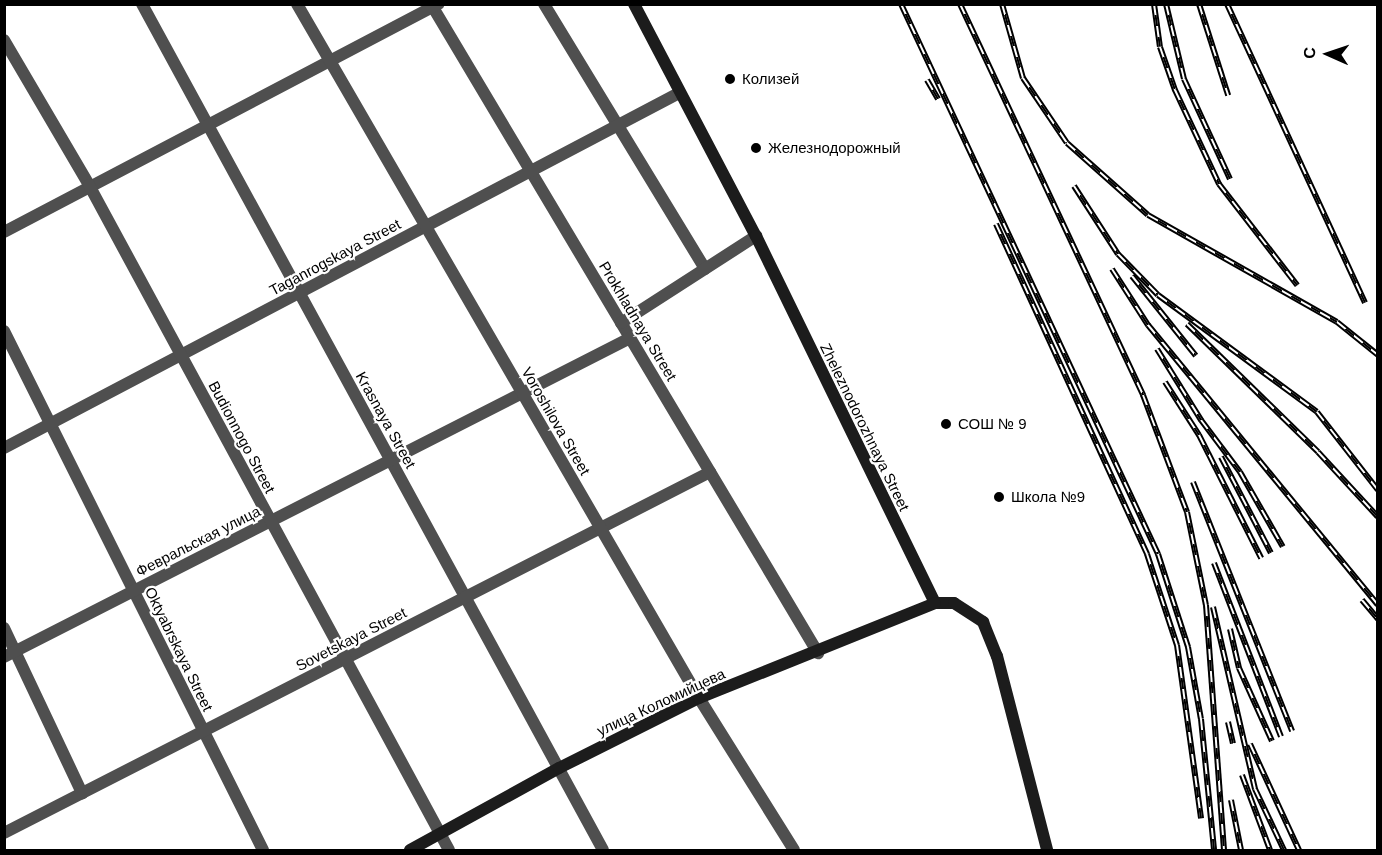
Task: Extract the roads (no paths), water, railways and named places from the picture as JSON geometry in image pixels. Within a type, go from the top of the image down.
[{"type":"main road","name":"Zheleznodorozhnaya Street","points":[[634,4],[756,236],[934,603]]},
{"type":"main road","name":"улица Коломийцева","points":[[410,850],[559,768],[699,698],[818,653],[934,603]]},
{"type":"main road","points":[[934,603],[954,603],[983,622],[997,656],[1047,850]]},
{"type":"street","name":"Krasnaya Street","points":[[142,4],[603,850]]},
{"type":"street","name":"Voroshilova Street","points":[[297,4],[699,698],[794,850]]},
{"type":"street","points":[[544,4],[616,126],[705,269]]},
{"type":"street","points":[[4,232],[89,185],[330,62],[434,6]]},
{"type":"street","name":"Prokhladnaya Street","points":[[434,6],[818,653]]},
{"type":"street","name":"Budionnogo Street","points":[[4,40],[89,185],[449,850]]},
{"type":"street","name":"Taganrogskaya Street","points":[[4,448],[679,93]]},
{"type":"street","points":[[621,323],[756,236]]},
{"type":"street","name":"Oktyabrskaya Street","points":[[4,331],[263,850]]},
{"type":"street","name":"Февральская улица","points":[[10,654],[630,338]]},
{"type":"street","name":"Sovetskaya Street","points":[[4,833],[710,472]]},
{"type":"street","points":[[4,628],[10,654],[82,793]]},
{"type":"railway","points":[[901,4],[1158,554],[1188,647],[1201,719],[1214,850]]},
{"type":"railway","points":[[960,4],[1143,395],[1187,512],[1206,605],[1224,850]]},
{"type":"railway","points":[[1002,4],[1023,78],[1067,143],[1148,215],[1337,322],[1378,355]]},
{"type":"railway","points":[[1154,4],[1160,47],[1175,90],[1219,184],[1297,285]]},
{"type":"railway","points":[[1166,4],[1184,79],[1230,179]]},
{"type":"railway","points":[[1199,4],[1228,95]]},
{"type":"railway","points":[[1227,4],[1365,303]]},
{"type":"railway","points":[[927,80],[938,99]]},
{"type":"railway","points":[[1074,186],[1118,254],[1158,295],[1317,412],[1378,490]]},
{"type":"railway","points":[[996,224],[1147,554],[1177,645],[1201,818]]},
{"type":"railway","points":[[1112,269],[1148,325],[1378,605]]},
{"type":"railway","points":[[1132,276],[1196,356]]},
{"type":"railway","points":[[1187,324],[1318,452],[1378,517]]},
{"type":"railway","points":[[1157,349],[1201,420],[1240,472],[1283,547]]},
{"type":"railway","points":[[1165,382],[1199,435],[1261,558]]},
{"type":"railway","points":[[1221,457],[1271,553]]},
{"type":"railway","points":[[1193,482],[1292,731]]},
{"type":"railway","points":[[1214,563],[1281,737]]},
{"type":"railway","points":[[1362,600],[1378,619]]},
{"type":"railway","points":[[1213,607],[1255,789],[1284,850]]},
{"type":"railway","points":[[1230,629],[1239,668],[1272,741]]},
{"type":"railway","points":[[1228,722],[1233,743]]},
{"type":"railway","points":[[1250,744],[1299,850]]},
{"type":"railway","points":[[1242,775],[1270,850]]},
{"type":"railway","points":[[1231,800],[1241,850]]},
{"type":"place","name":"Колизей","points":[[730,79]]},
{"type":"place","name":"Железнодорожный","points":[[756,148]]},
{"type":"place","name":"СОШ № 9","points":[[946,424]]},
{"type":"place","name":"Школа №9","points":[[999,497]]}]
